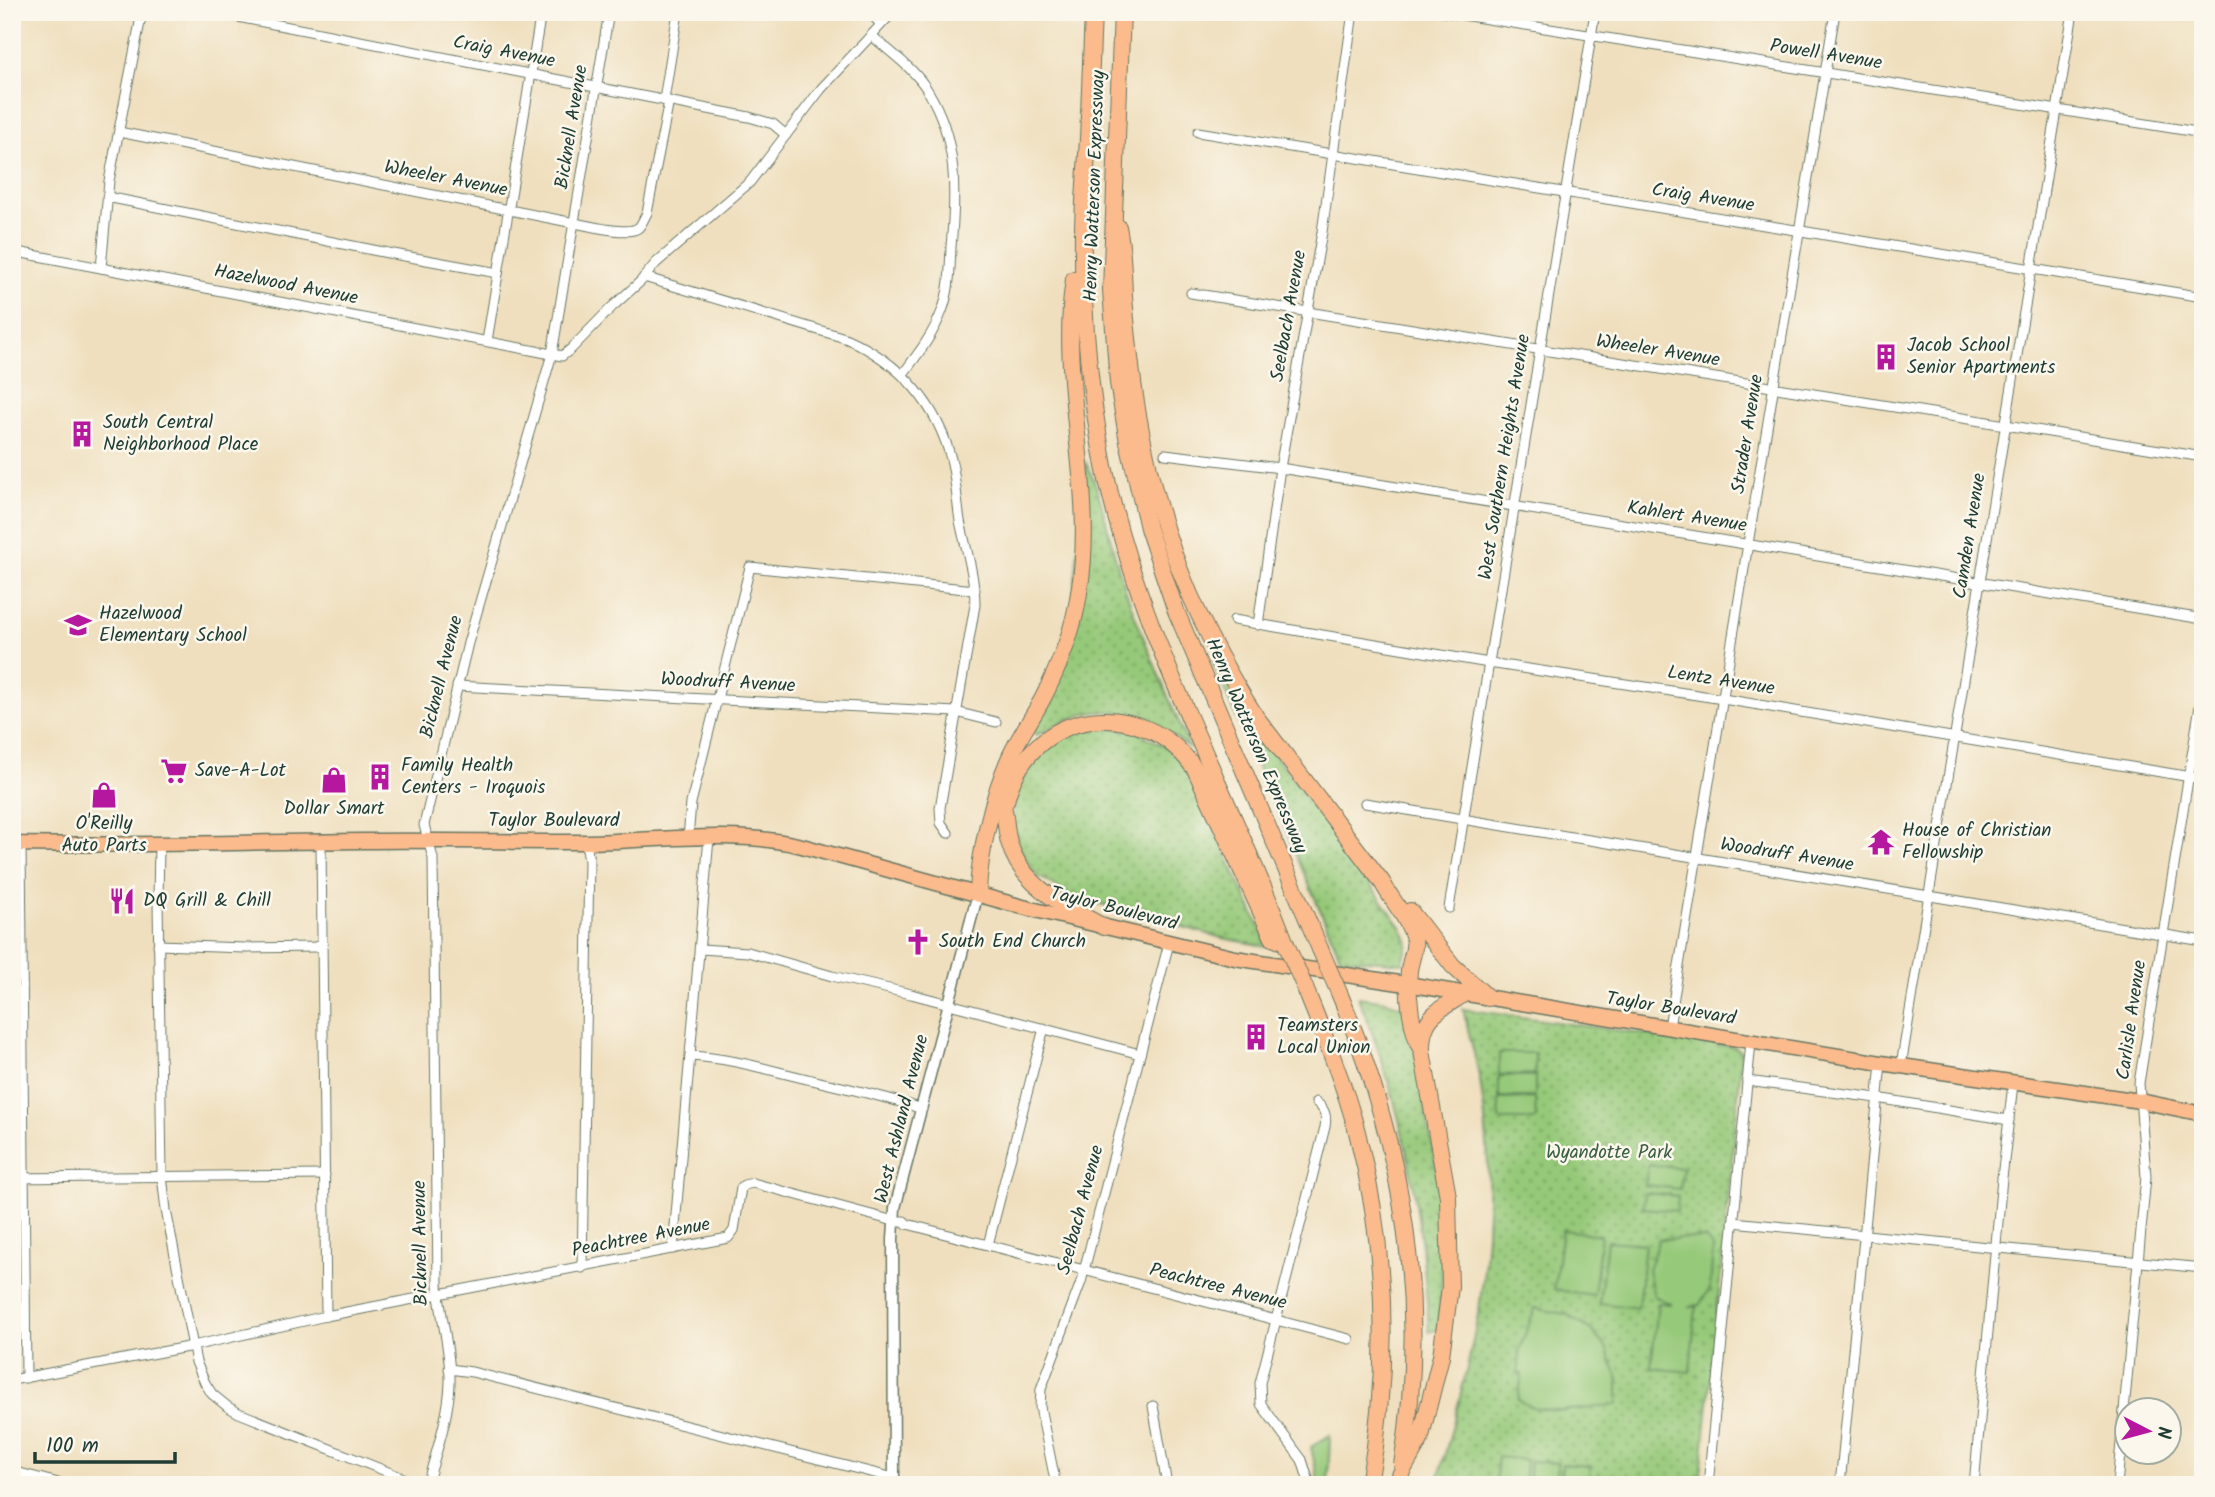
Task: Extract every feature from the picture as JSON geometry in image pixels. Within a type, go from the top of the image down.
[{"type":"highway","name":"Henry Watterson Expressway","points":[[1093,12],[1083,232],[1086,344],[1104,466],[1120,529],[1152,623],[1305,988],[1336,1066],[1357,1130],[1371,1201],[1382,1286],[1383,1355],[1378,1427],[1369,1485]]},
{"type":"highway","name":"Henry Watterson Expressway","points":[[1122,12],[1111,290],[1118,383],[1128,442],[1162,572],[1193,654],[1340,995],[1381,1110],[1396,1170],[1408,1244],[1414,1314],[1410,1416],[1399,1480]]},
{"type":"highway","points":[[1114,208],[1123,250],[1128,342],[1145,454],[1162,522],[1181,576],[1220,659],[1256,717],[1382,882],[1390,899],[1411,928],[1414,939],[1408,984],[1417,1042],[1422,1051]]},
{"type":"highway","points":[[978,893],[979,867],[1004,771],[1062,656],[1079,594],[1084,529],[1071,347],[1074,284],[1083,232]]},
{"type":"highway","points":[[978,893],[987,874],[1009,791],[1019,769],[1039,746],[1051,736],[1076,724],[1104,719],[1128,721],[1151,729],[1180,750],[1195,769],[1273,938],[1286,944]]},
{"type":"highway","points":[[1004,810],[1009,843],[1017,862],[1026,874],[1054,899],[1104,927]]},
{"type":"highway","points":[[1382,882],[1396,893],[1453,966],[1488,998]]},
{"type":"highway","points":[[1399,1480],[1420,1440],[1441,1356],[1450,1287],[1448,1197],[1422,1038],[1425,1025],[1431,1017],[1464,993]]},
{"type":"main road","name":"Taylor Boulevard","points":[[16,844],[586,842],[709,838],[783,841],[1104,927],[1267,964],[1464,993],[2013,1084],[2140,1101],[2203,1114]]},
{"type":"street","points":[[101,268],[107,197],[142,12]]},
{"type":"street","name":"Craig Avenue","points":[[212,12],[766,121],[786,135]]},
{"type":"street","points":[[487,341],[541,12]]},
{"type":"street","name":"Bicknell Avenue","points":[[427,1485],[450,1384],[439,1294],[433,858],[424,825],[485,580],[552,354],[609,12]]},
{"type":"street","points":[[666,101],[678,12]]},
{"type":"street","points":[[870,12],[881,24]]},
{"type":"street","points":[[552,354],[562,356],[571,349],[656,263],[750,182],[821,89],[893,12]]},
{"type":"street","name":"Seelbach Avenue","points":[[1258,625],[1280,468],[1334,155],[1353,12]]},
{"type":"street","name":"Powell Avenue","points":[[1444,12],[2203,133]]},
{"type":"street","name":"West Southern Heights Avenue","points":[[1449,908],[1595,12]]},
{"type":"street","name":"Strader Avenue","points":[[1669,1027],[1835,12]]},
{"type":"street","name":"Camden Avenue","points":[[1901,1066],[2073,12]]},
{"type":"street","points":[[871,35],[914,73],[929,92],[946,132],[954,170],[955,205],[950,267],[943,309],[934,331],[903,374]]},
{"type":"street","name":"Wheeler Avenue","points":[[119,132],[574,223],[632,230],[641,224],[647,213],[666,101]]},
{"type":"street","name":"Craig Avenue","points":[[1198,132],[2203,297]]},
{"type":"street","points":[[107,197],[498,273]]},
{"type":"street","name":"Hazelwood Avenue","points":[[12,251],[552,354]]},
{"type":"street","points":[[644,277],[845,338],[882,357],[903,374],[933,412],[952,463],[958,512],[975,590],[975,605],[940,808],[941,823],[948,832]]},
{"type":"street","name":"Wheeler Avenue","points":[[1191,293],[2203,457]]},
{"type":"street","name":"Kahlert Avenue","points":[[1165,454],[1280,468],[2203,619]]},
{"type":"street","points":[[688,839],[691,803],[750,568],[975,590]]},
{"type":"street","name":"Lentz Avenue","points":[[1234,620],[2203,779]]},
{"type":"street","name":"Woodruff Avenue","points":[[457,686],[956,712],[996,722]]},
{"type":"street","name":"Carlisle Avenue","points":[[2117,1485],[2146,1177],[2138,1083],[2203,687]]},
{"type":"street","name":"Woodruff Avenue","points":[[1365,803],[2203,941]]},
{"type":"street","points":[[673,1249],[709,838]]},
{"type":"street","points":[[321,842],[326,1316]]},
{"type":"street","points":[[582,1268],[589,861],[586,842]]},
{"type":"street","points":[[16,844],[26,1378]]},
{"type":"street","points":[[159,845],[162,1176],[192,1346],[205,1383],[216,1399],[228,1407],[421,1485]]},
{"type":"street","name":"West Ashland Avenue","points":[[894,1482],[895,1208],[978,893]]},
{"type":"street","name":"Seelbach Avenue","points":[[1056,1485],[1040,1407],[1041,1389],[1084,1270],[1169,943]]},
{"type":"street","points":[[158,945],[245,948],[315,947],[323,944]]},
{"type":"street","points":[[700,949],[748,952],[1140,1054]]},
{"type":"street","points":[[988,1245],[1044,1028]]},
{"type":"street","points":[[1707,1485],[1751,1042]]},
{"type":"street","points":[[690,1055],[749,1063],[809,1080],[879,1095],[922,1109]]},
{"type":"street","points":[[1840,1485],[1881,1063]]},
{"type":"street","points":[[1747,1081],[1877,1098],[2010,1121]]},
{"type":"street","points":[[1975,1485],[2013,1084]]},
{"type":"street","points":[[1310,1485],[1302,1460],[1261,1404],[1260,1383],[1325,1127],[1326,1116],[1322,1106],[1316,1102]]},
{"type":"street","points":[[12,1178],[325,1175]]},
{"type":"street","name":"Peachtree Avenue","points":[[12,1380],[727,1238],[732,1235],[739,1192],[748,1183],[894,1221],[904,1221],[907,1224],[1349,1339]]},
{"type":"street","points":[[1733,1222],[2203,1268]]},
{"type":"street","points":[[449,1370],[472,1372],[894,1482]]},
{"type":"street","points":[[1153,1406],[1167,1485]]},
{"type":"street","points":[[12,1471],[66,1485]]},
{"type":"green space","points":[[1086,463],[1096,487],[1119,570],[1135,615],[1190,749],[1150,722],[1121,713],[1090,713],[1035,734],[1034,727],[1068,655]]},
{"type":"green space","points":[[1215,662],[1268,745],[1402,928],[1408,943],[1403,963],[1341,958],[1220,680],[1213,663]]},
{"type":"green space","points":[[1100,726],[1136,731],[1171,750],[1189,774],[1269,947],[1222,938],[1069,895],[1042,878],[1039,879],[1021,850],[1016,835],[1013,820],[1017,791],[1024,776],[1051,743]]},
{"type":"green space","points":[[1358,997],[1387,1001],[1406,1008],[1434,1154],[1441,1207],[1443,1265],[1438,1330],[1429,1332],[1422,1244],[1399,1120],[1388,1080]]},
{"type":"green space","name":"Wyandotte Park","points":[[1463,1009],[1736,1047],[1743,1053],[1700,1485],[1437,1485],[1475,1331],[1483,1281],[1487,1226],[1485,1115]]},
{"type":"green space","points":[[1499,1053],[1535,1053],[1535,1074],[1499,1075]]},
{"type":"green space","points":[[1499,1076],[1535,1076],[1535,1097],[1499,1097]]},
{"type":"green space","points":[[1535,1098],[1536,1120],[1499,1120],[1499,1099]]},
{"type":"green space","points":[[1648,1165],[1683,1168],[1680,1189],[1645,1185]]},
{"type":"green space","points":[[1645,1193],[1678,1196],[1677,1211],[1643,1208]]},
{"type":"green space","points":[[1562,1230],[1601,1235],[1594,1295],[1554,1290]]},
{"type":"green space","points":[[1705,1238],[1713,1248],[1710,1289],[1699,1305],[1689,1306],[1696,1307],[1690,1372],[1651,1368],[1658,1303],[1671,1304],[1654,1296],[1648,1270],[1659,1239]]},
{"type":"green space","points":[[1607,1241],[1645,1244],[1638,1308],[1599,1303]]},
{"type":"green space","points":[[1535,1308],[1568,1315],[1591,1330],[1607,1349],[1618,1380],[1618,1404],[1552,1410],[1527,1405],[1518,1399],[1522,1374],[1518,1374],[1519,1351]]},
{"type":"green space","points":[[1330,1435],[1328,1485],[1319,1485],[1311,1447]]},
{"type":"green space","points":[[1498,1457],[1526,1460],[1524,1485],[1495,1485]]},
{"type":"green space","points":[[1530,1461],[1558,1463],[1556,1485],[1528,1485]]},
{"type":"green space","points":[[1562,1464],[1590,1466],[1588,1485],[1560,1485]]},
{"type":"place","name":"Jacob School Senior Apartments","points":[[1886,357]]},
{"type":"place","name":"South Central Neighborhood Place","points":[[82,434]]},
{"type":"place","name":"Hazelwood Elementary School","points":[[78,625]]},
{"type":"place","name":"Save-A-Lot","points":[[174,771]]},
{"type":"place","name":"Family Health Centers - Iroquois","points":[[380,777]]},
{"type":"place","name":"Dollar Smart","points":[[334,780]]},
{"type":"place","name":"O'Reilly Auto Parts","points":[[104,795]]},
{"type":"place","name":"House of Christian Fellowship","points":[[1881,842]]},
{"type":"place","name":"DQ Grill & Chill","points":[[122,901]]},
{"type":"place","name":"South End Church","points":[[918,942]]},
{"type":"place","name":"Teamsters Local Union","points":[[1256,1037]]}]
